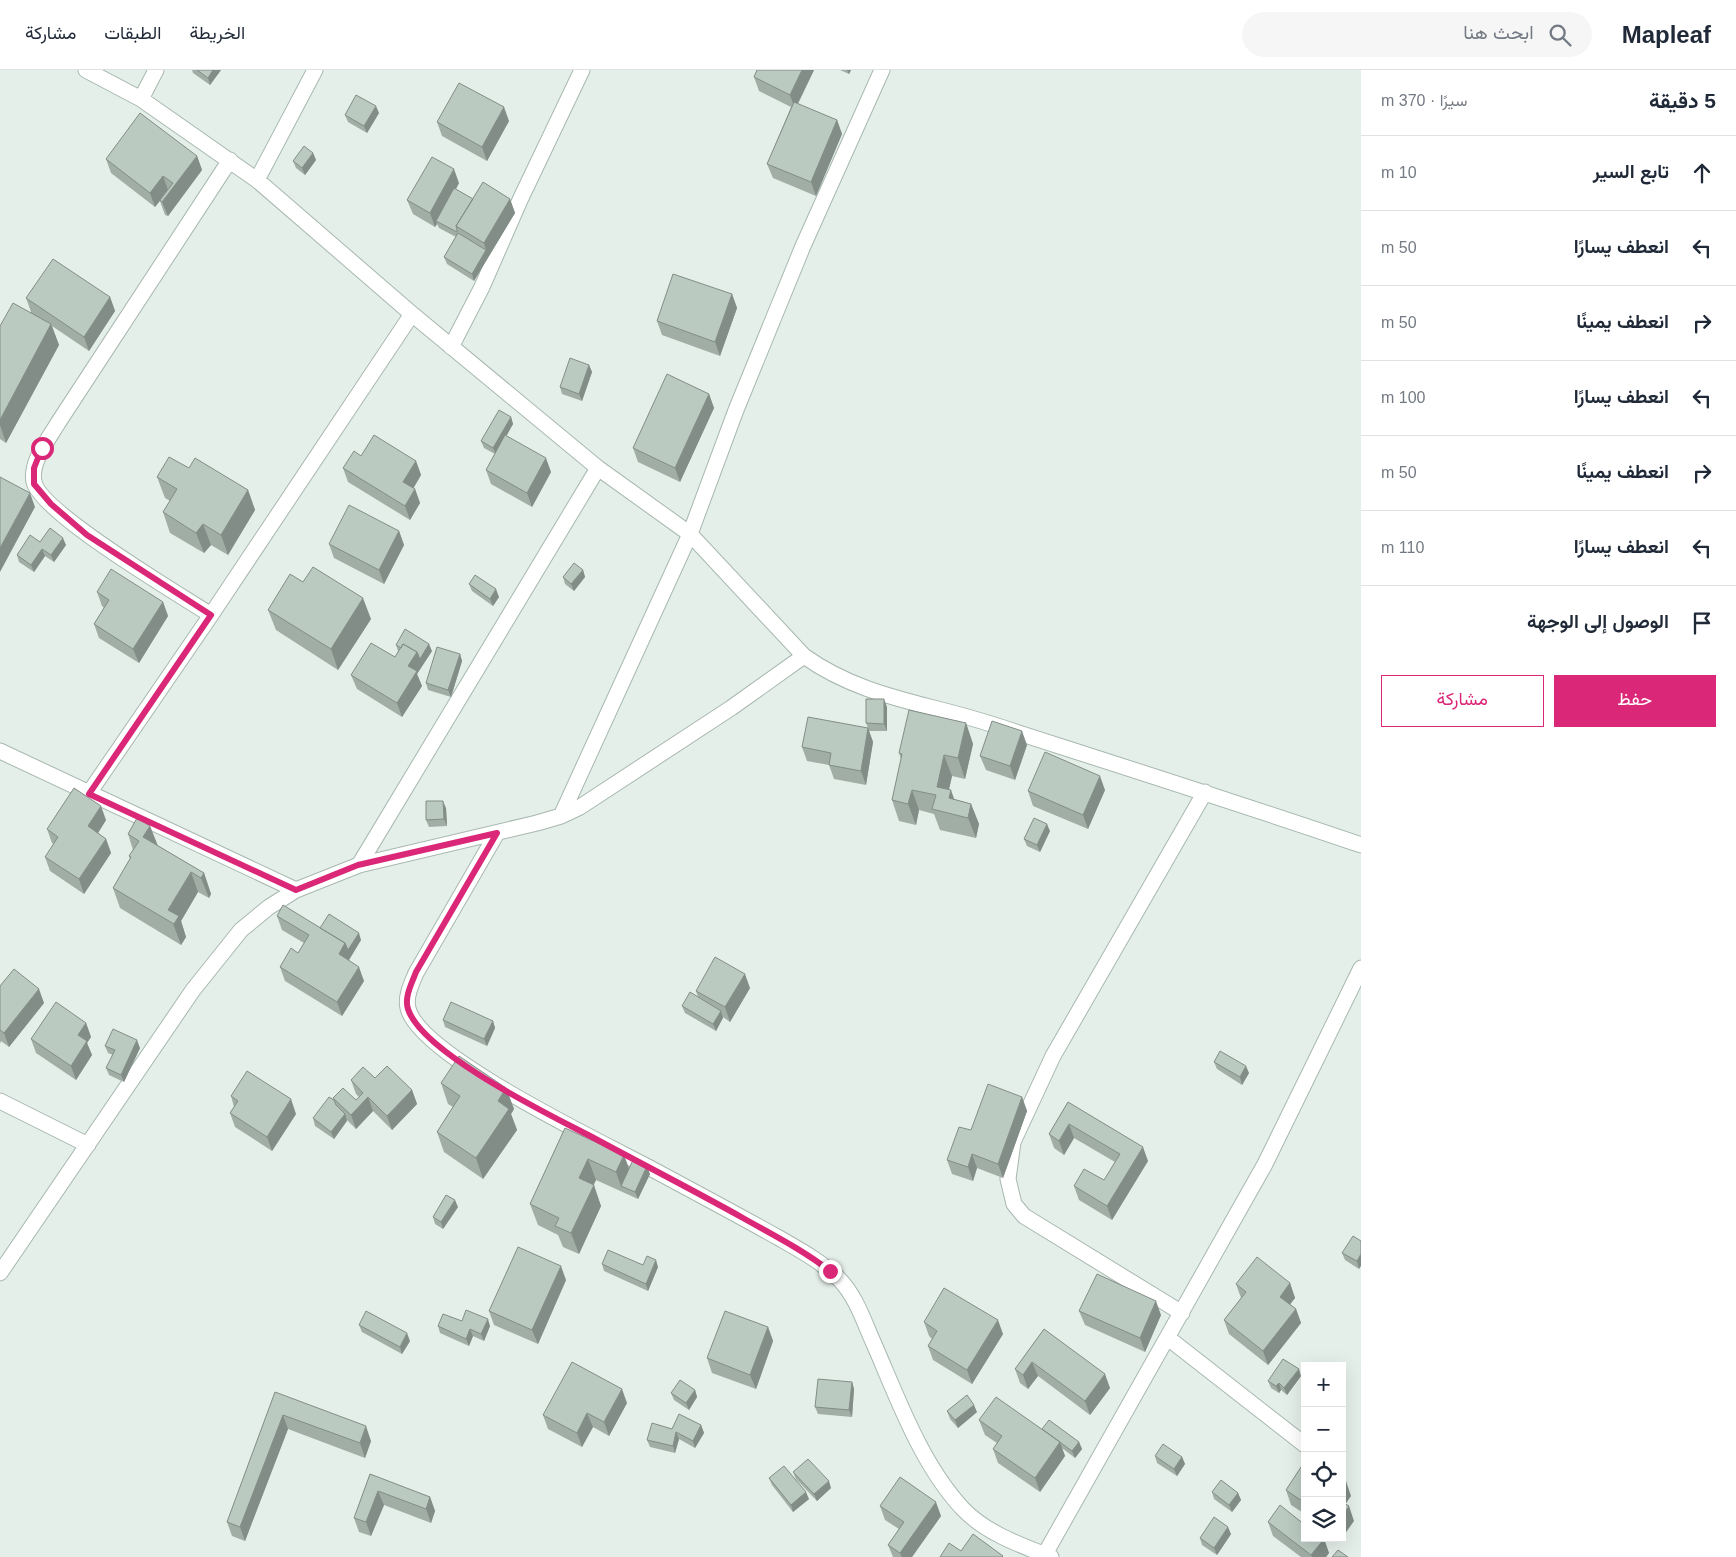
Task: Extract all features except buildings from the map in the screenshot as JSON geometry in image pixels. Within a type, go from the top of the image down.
[{"type":"street","points":[[86,70],[141,98],[257,180],[451,347],[598,468],[690,534],[804,656],[836,676],[884,696],[986,723],[1205,792],[1361,845]]},
{"type":"street","points":[[141,98],[156,70]]},
{"type":"street","points":[[257,180],[314,70]]},
{"type":"street","points":[[451,347],[482,287],[520,200],[582,70]]},
{"type":"street","points":[[561,816],[690,534],[736,410],[803,246],[882,70]]},
{"type":"street","points":[[211,615],[87,535],[51,504],[34,484],[34,468],[42,448],[230,160]]},
{"type":"street","points":[[89,794],[412,314]]},
{"type":"street","points":[[358,865],[598,468]]},
{"type":"street","points":[[0,1274],[193,990],[240,930],[268,907],[296,890],[358,865],[497,833],[561,816],[580,807],[640,769],[804,656]]},
{"type":"street","points":[[0,751],[296,890]]},
{"type":"street","points":[[1182,1312],[1024,1216],[1014,1204],[1008,1179],[1013,1142],[1053,1056],[1205,792]]},
{"type":"street","points":[[497,833],[416,972],[408,993],[408,1008],[416,1023],[428,1038],[455,1059],[520,1099],[711,1200],[806,1253],[839,1279],[848,1289],[921,1448],[963,1509],[983,1525],[1005,1538],[1047,1556],[1265,1164],[1361,968]]},
{"type":"street","points":[[0,1101],[88,1145]]},
{"type":"street","points":[[1168,1338],[1301,1442]]},
{"type":"route","points":[[42,448],[34,468],[34,484],[51,504],[87,535],[211,615],[89,794],[296,890],[358,865],[497,833],[416,972],[408,993],[408,1008],[416,1023],[428,1038],[455,1059],[520,1099],[711,1200],[806,1253],[830,1271]]}]
